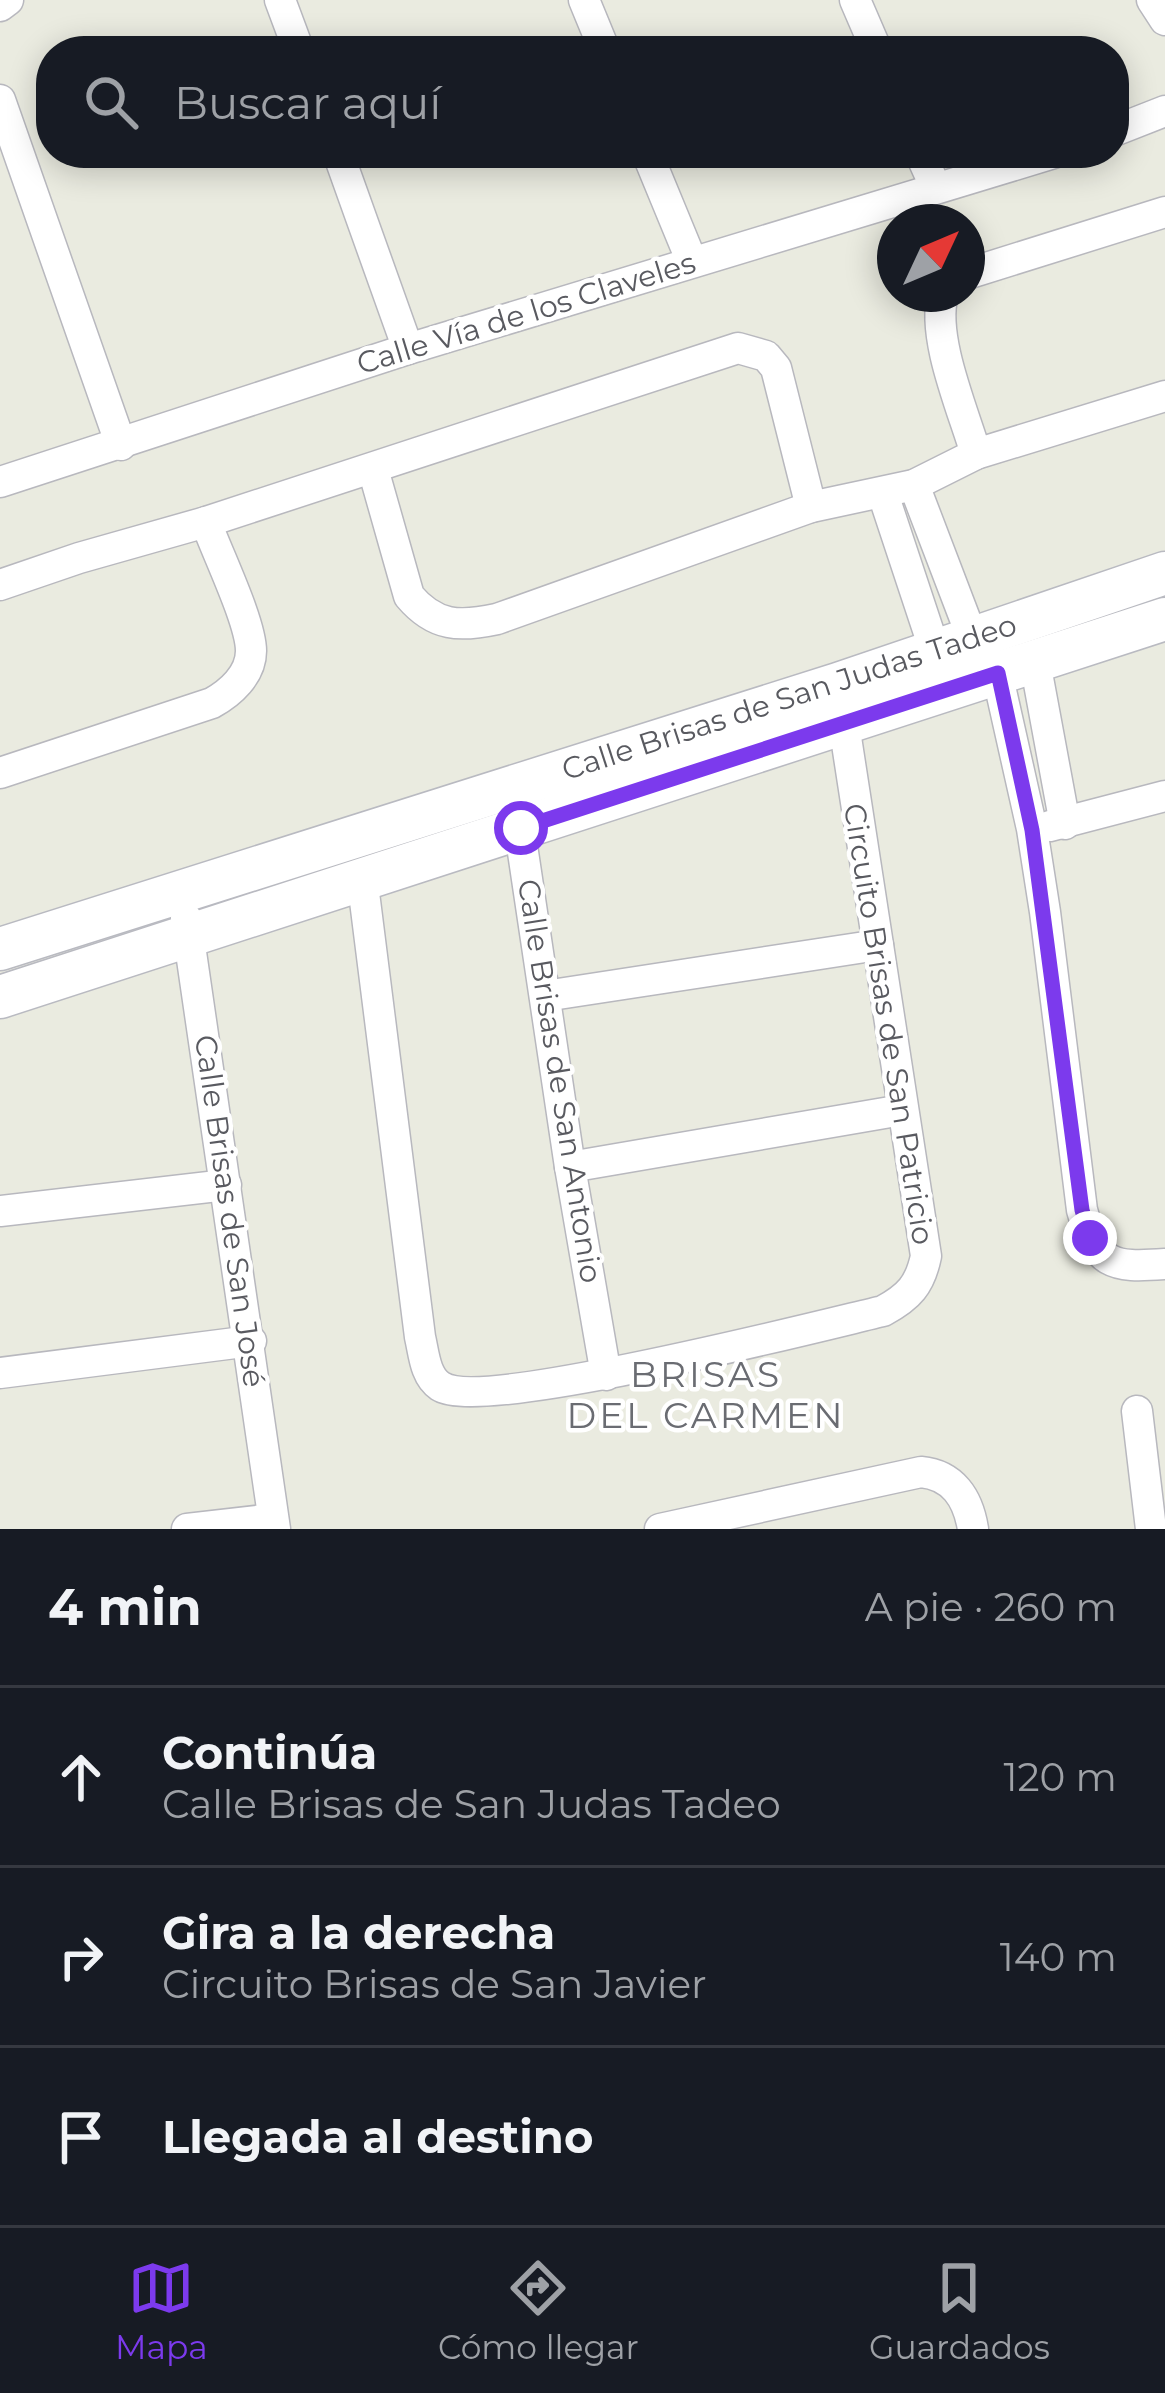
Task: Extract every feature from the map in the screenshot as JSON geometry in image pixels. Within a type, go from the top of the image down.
[{"type":"street","points":[[0,6],[8,0]]},
{"type":"street","points":[[280,0],[293,36]]},
{"type":"street","points":[[584,0],[599,36]]},
{"type":"street","points":[[855,0],[871,36]]},
{"type":"street","points":[[1152,0],[1165,20]]},
{"type":"street","points":[[0,100],[121,446]]},
{"type":"street","points":[[1129,125],[1165,111]]},
{"type":"street","points":[[343,168],[408,349]]},
{"type":"street","points":[[653,168],[692,262]]},
{"type":"street","points":[[927,168],[935,187]]},
{"type":"street","name":"Calle Vía de los Claveles","points":[[0,482],[408,349],[1002,168]]},
{"type":"street","points":[[985,268],[1165,212]]},
{"type":"street","points":[[942,312],[941,334],[976,454]]},
{"type":"street","points":[[0,585],[373,469],[738,348],[766,356],[776,368],[811,507]]},
{"type":"street","points":[[373,469],[409,596],[422,611],[453,626],[497,619],[811,507],[914,485],[976,454],[1165,396]]},
{"type":"street","points":[[914,485],[953,644]]},
{"type":"street","points":[[883,494],[953,644]]},
{"type":"street","points":[[0,773],[212,703],[242,678],[250,643],[206,522]]},
{"type":"street","name":"Calle Brisas de San Judas Tadeo","points":[[841,704],[953,644],[1165,573]]},
{"type":"street","name":"Calle Brisas de San Judas Tadeo","points":[[0,950],[181,893],[516,808],[841,704],[1017,667],[1165,619]]},
{"type":"street","points":[[1017,667],[1065,824]]},
{"type":"street","points":[[1017,667],[1032,830],[1082,1210],[1090,1238],[1102,1257],[1114,1264],[1165,1264]]},
{"type":"street","name":"Circuito Brisas de San Patricio","points":[[362,878],[427,1370],[442,1387],[468,1393],[606,1375],[883,1312],[911,1293],[921,1279],[926,1256],[841,704]]},
{"type":"street","points":[[1032,830],[1165,796]]},
{"type":"street","name":"Calle Brisas de San Judas Tadeo","points":[[0,998],[362,878],[516,808]]},
{"type":"street","name":"Calle Brisas de San Antonio","points":[[516,808],[606,1375]]},
{"type":"street","name":"Calle Brisas de San José","points":[[181,893],[274,1524]]},
{"type":"street","points":[[545,996],[878,945]]},
{"type":"street","points":[[570,1167],[902,1110]]},
{"type":"street","points":[[0,1210],[226,1185]]},
{"type":"street","points":[[0,1373],[250,1341]]},
{"type":"street","points":[[1137,1412],[1151,1529]]},
{"type":"street","points":[[660,1529],[788,1516],[903,1474],[935,1473],[963,1496],[973,1529]]},
{"type":"street","points":[[187,1529],[274,1524]]},
{"type":"district","name":"BRISAS DEL CARMEN","points":[[706,1394]]},
{"type":"route","points":[[521,828],[998,673],[1032,830],[1082,1210],[1090,1238]]}]
